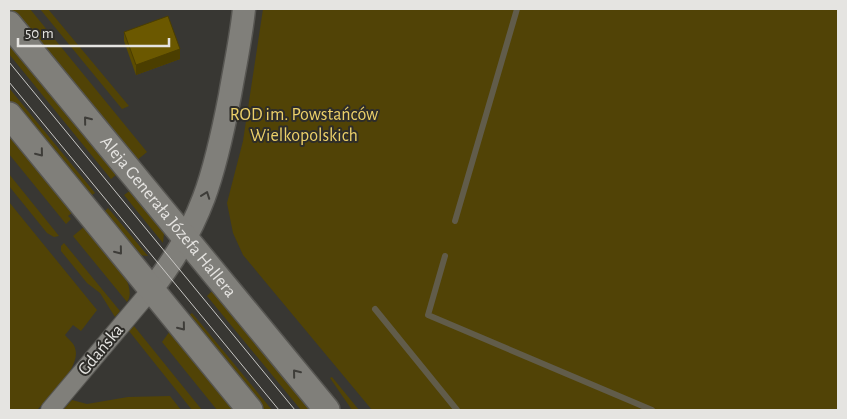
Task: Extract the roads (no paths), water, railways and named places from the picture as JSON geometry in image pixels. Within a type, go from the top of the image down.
[{"type":"main road","name":"Aleja Generała Józefa Hallera","points":[[9,24],[327,410]]},
{"type":"main road","points":[[9,115],[250,410]]},
{"type":"street","points":[[151,290],[172,261],[185,238],[211,180],[241,33],[244,9]]},
{"type":"street","name":"Gdańska","points":[[50,410],[151,290]]},
{"type":"waterway","points":[[455,221],[517,9]]},
{"type":"waterway","points":[[445,256],[428,315],[652,410]]},
{"type":"waterway","points":[[375,309],[457,410]]},
{"type":"tram line","points":[[9,62],[295,410]]},
{"type":"tram line","points":[[9,82],[279,410]]},
{"type":"park label","name":"ROD im. Powstańców Wielkopolskich","points":[[304,125]]}]
